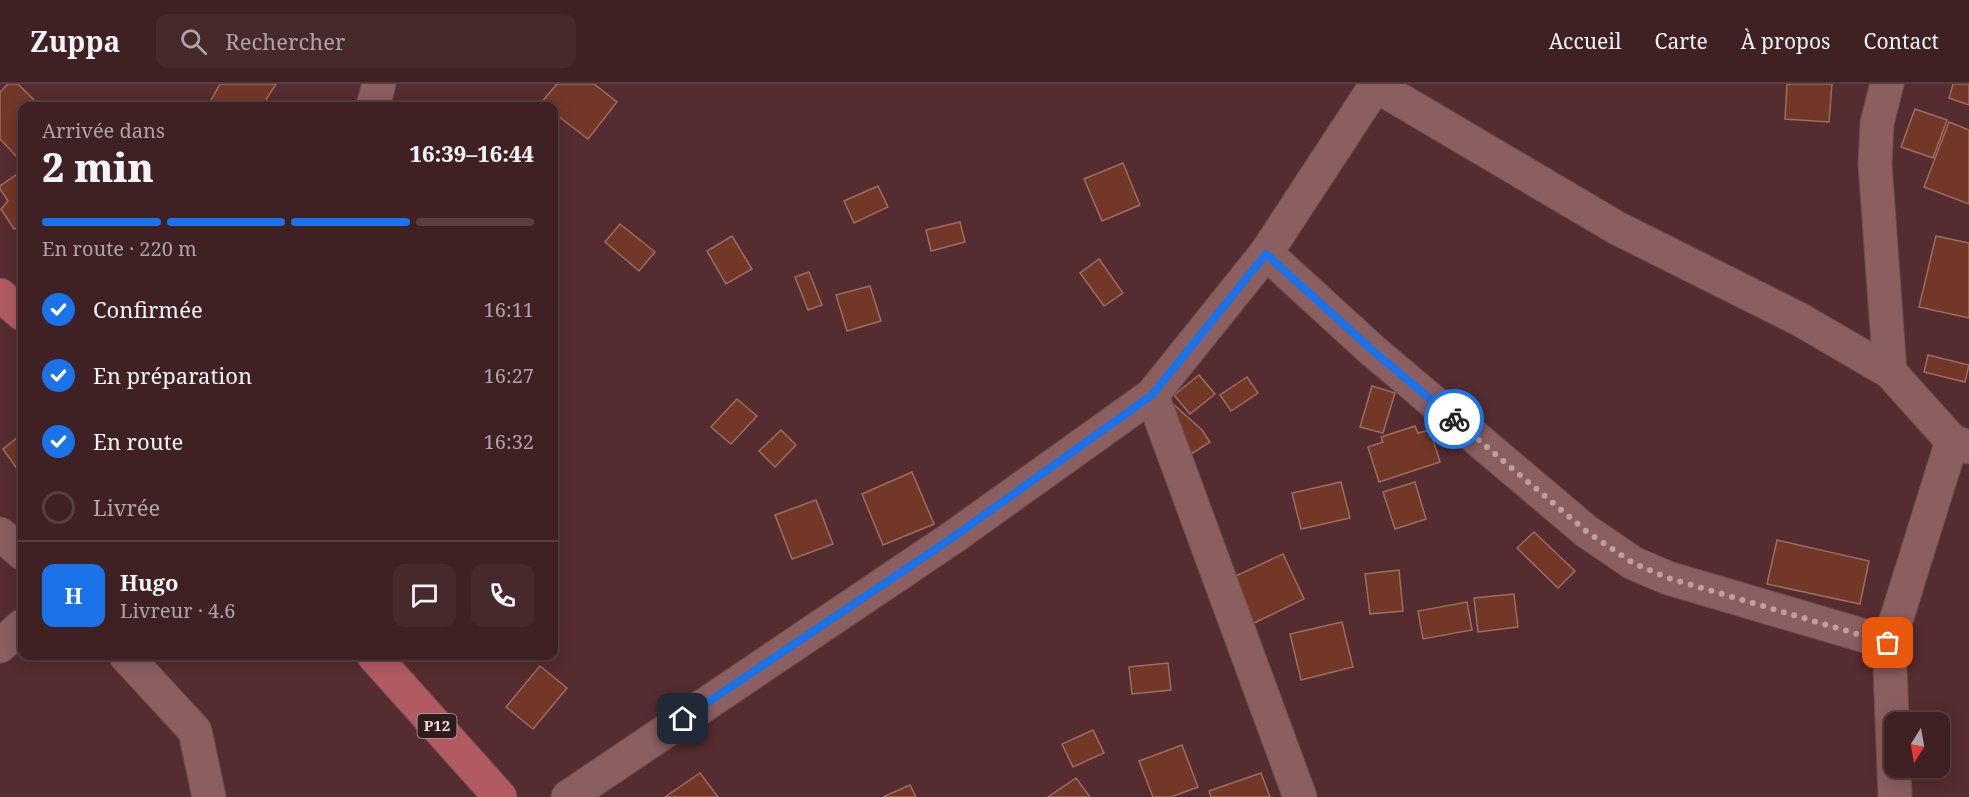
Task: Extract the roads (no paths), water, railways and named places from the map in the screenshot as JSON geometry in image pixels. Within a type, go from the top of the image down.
[{"type":"main road","points":[[0,295],[18,311]]},
{"type":"main road","name":"P12","points":[[378,660],[500,797]]},
{"type":"street","points":[[374,102],[379,84]]},
{"type":"street","points":[[1887,84],[1877,123],[1875,164],[1890,372]]},
{"type":"street","points":[[568,797],[952,538],[1152,395],[1266,254],[1374,85],[1617,228],[1799,319],[1890,372],[1961,444],[1888,643],[1894,797]]},
{"type":"street","points":[[1266,254],[1372,350],[1586,531],[1633,563],[1668,578],[1888,643]]},
{"type":"street","points":[[1152,395],[1300,797]]},
{"type":"street","points":[[0,534],[18,550]]},
{"type":"street","points":[[0,646],[18,630]]},
{"type":"street","points":[[130,660],[195,731],[209,797]]}]
